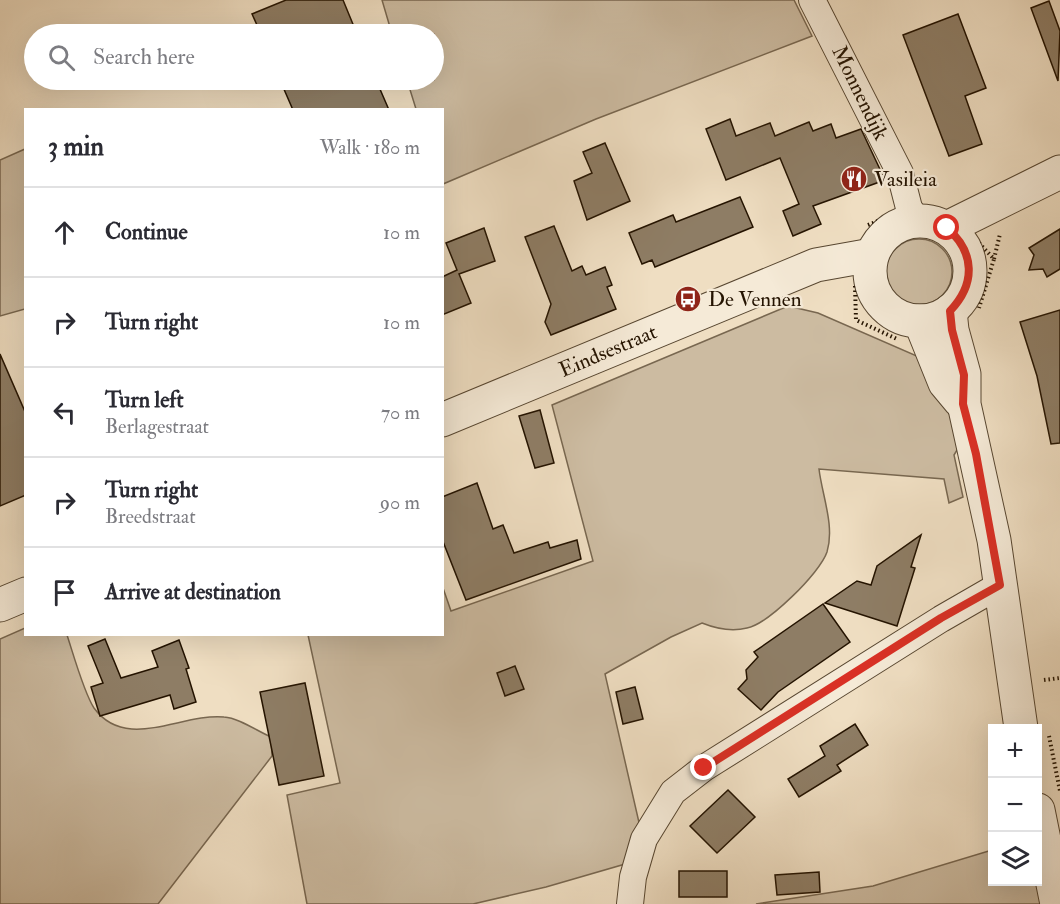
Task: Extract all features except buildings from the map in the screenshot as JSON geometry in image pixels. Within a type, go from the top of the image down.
[{"type":"street","name":"Monnendijk","points":[[812,0],[900,173],[909,208],[954,235]]},
{"type":"street","points":[[1020,724],[979,464],[963,404],[964,375],[937,325],[892,312],[881,302],[864,272],[881,239],[895,227],[954,235],[1018,191],[1060,172]]},
{"type":"street","points":[[937,325],[967,289],[954,235]]},
{"type":"street","name":"Eindsestraat","points":[[444,419],[816,265],[864,272]]},
{"type":"street","points":[[630,904],[633,877],[644,838],[673,792],[714,761],[941,618],[1000,585]]},
{"type":"street","points":[[0,605],[24,595]]},
{"type":"street","points":[[1042,830],[1057,904]]},
{"type":"path","points":[[864,272],[856,320],[906,343],[937,325],[974,325],[994,259],[954,235]]},
{"type":"path","points":[[1040,681],[1060,678]]},
{"type":"shaded area","points":[[382,0],[794,0],[812,36],[596,119],[444,184],[444,108],[416,108],[410,90],[444,90],[444,24],[389,24]]},
{"type":"shaded area","points":[[24,149],[24,309],[0,316],[0,160]]},
{"type":"shaded area","points":[[919,239],[932,242],[942,249],[949,259],[952,272],[949,285],[942,295],[932,302],[919,305],[906,302],[896,295],[889,285],[886,272],[889,259],[896,249],[906,242]]},
{"type":"shaded area","points":[[788,306],[818,313],[926,360],[962,442],[954,455],[963,497],[949,503],[944,479],[819,469],[829,521],[827,552],[804,584],[780,608],[747,628],[730,630],[702,623],[671,637],[605,674],[643,840],[632,862],[546,887],[473,904],[307,904],[287,795],[340,783],[308,636],[444,636],[444,591],[451,611],[593,561],[552,405]]},
{"type":"shaded area","points":[[24,628],[24,636],[67,636],[94,708],[107,721],[122,727],[155,728],[207,717],[224,717],[242,722],[271,737],[272,756],[158,904],[0,904],[0,639]]},
{"type":"shaded area","points":[[988,851],[988,886],[1040,886],[1047,904],[756,904],[873,886]]},
{"type":"place","name":"Vasileia","points":[[854,179]]},
{"type":"place","name":"De Vennen","points":[[688,299]]},
{"type":"route","points":[[704,768],[941,618],[1000,585],[994,540],[971,428],[963,404],[964,375],[952,330],[950,311],[967,289],[970,275],[969,262],[965,248],[947,228]]}]
